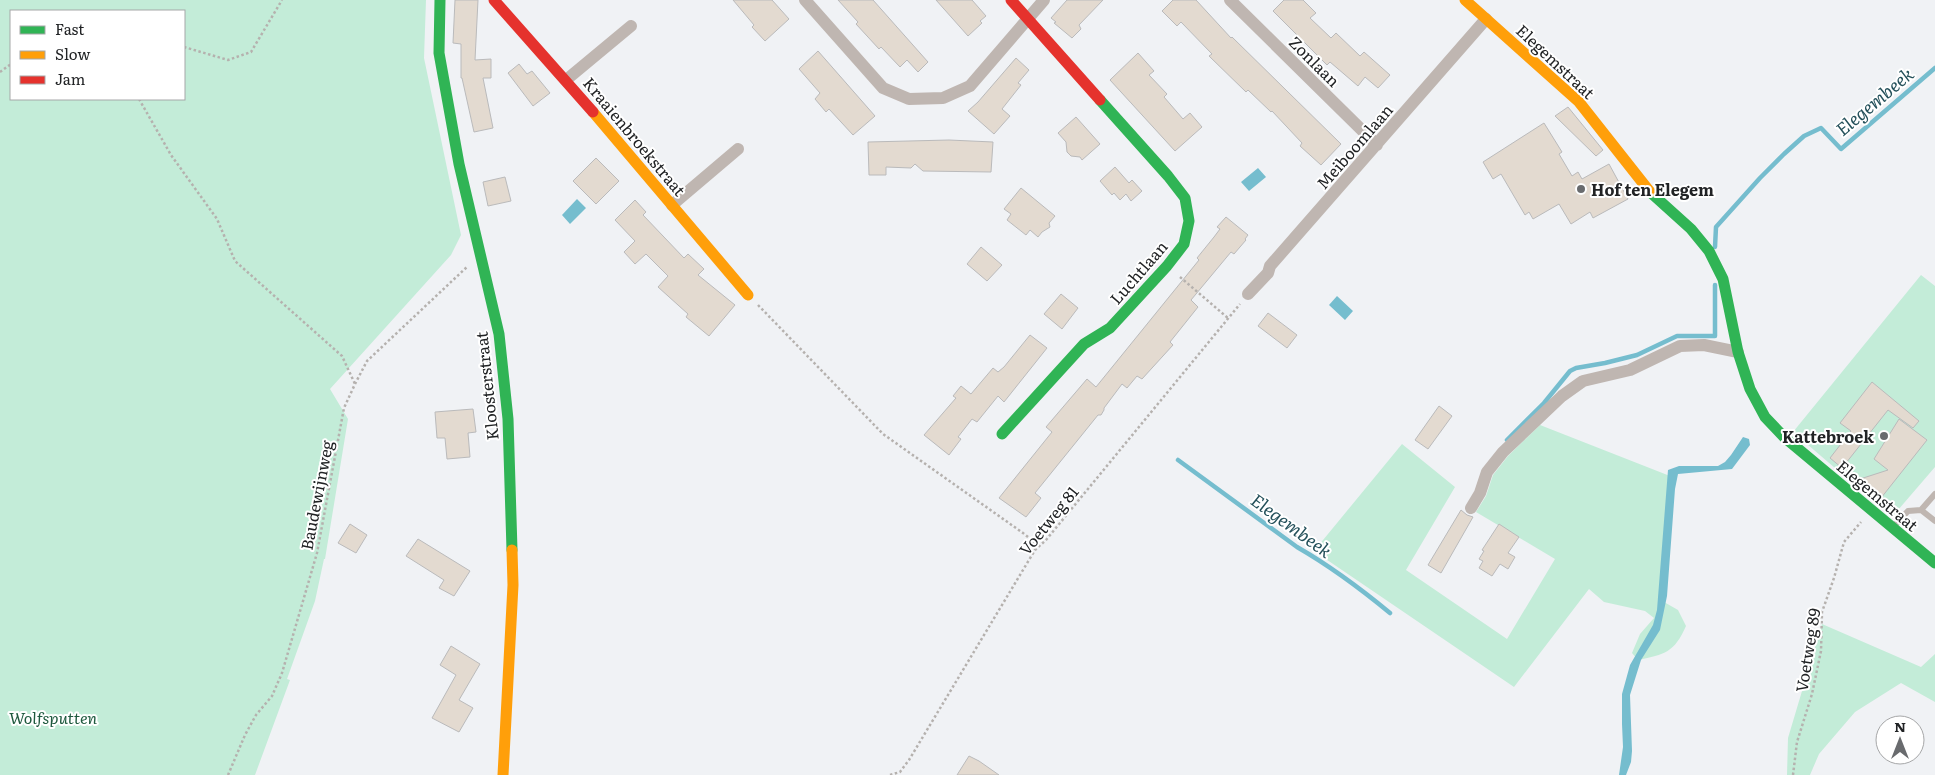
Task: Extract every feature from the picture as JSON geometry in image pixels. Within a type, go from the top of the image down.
[{"type":"street","name":"Kloosterstraat","points":[[440,0],[439,53],[459,164],[499,334],[508,419],[512,585],[503,775]]},
{"type":"street","name":"Kraaienbroekstraat","points":[[494,0],[566,80],[748,295]]},
{"type":"street","points":[[805,0],[883,88],[909,99],[943,98],[970,86],[1044,0]]},
{"type":"street","name":"Luchtlaan","points":[[1002,434],[1084,344],[1110,328],[1167,266],[1184,244],[1189,221],[1185,198],[1168,176],[1011,0]]},
{"type":"street","name":"Zonlaan","points":[[1230,0],[1377,145]]},
{"type":"street","name":"Elegemstraat","points":[[1465,0],[1579,102],[1645,186],[1691,230],[1708,250],[1724,279],[1738,352],[1750,388],[1765,417],[1784,437],[1935,563]]},
{"type":"street","name":"Meiboomlaan","points":[[1248,294],[1268,273],[1270,266],[1486,19]]},
{"type":"street","points":[[566,80],[631,26]]},
{"type":"street","points":[[672,205],[738,149]]},
{"type":"street","points":[[1471,508],[1480,493],[1487,472],[1503,452],[1562,396],[1583,381],[1630,370],[1680,346],[1704,345],[1738,352]]},
{"type":"lane","points":[[1921,510],[1935,494]]},
{"type":"lane","points":[[1893,528],[1908,511],[1921,510],[1935,521]]},
{"type":"path","points":[[185,47],[228,60],[251,52],[282,0]]},
{"type":"path","points":[[140,100],[171,155],[217,219],[235,260],[342,356],[355,384]]},
{"type":"path","name":"Baudewijnweg","points":[[228,775],[245,735],[256,715],[272,696],[282,673],[317,553],[344,408],[355,384],[367,362],[471,263],[473,272]]},
{"type":"path","points":[[1167,266],[1229,319]]},
{"type":"path","name":"Voetweg 81","points":[[890,775],[900,774],[1035,550],[1046,540],[1248,294]]},
{"type":"path","points":[[748,295],[883,434],[1023,533],[1033,541],[1035,550]]},
{"type":"path","name":"Voetweg 89","points":[[1792,775],[1797,742],[1812,694],[1821,651],[1822,612],[1844,542],[1872,510]]},
{"type":"green space","name":"Wolfsputten","points":[[0,0],[426,0],[424,58],[461,235],[451,255],[330,389],[348,419],[325,559],[315,601],[287,679],[290,680],[255,775],[0,775]]},
{"type":"green space","points":[[1921,275],[1935,286],[1935,467],[1892,517],[1793,432]]},
{"type":"green space","points":[[1540,425],[1670,476],[1664,602],[1678,610],[1686,626],[1677,642],[1668,651],[1638,660],[1632,653],[1640,634],[1654,618],[1645,611],[1604,602],[1589,589],[1514,687],[1314,551],[1402,444],[1455,487],[1406,570],[1507,639],[1555,559],[1476,512],[1486,496],[1493,475],[1508,456]]},
{"type":"green space","points":[[1822,624],[1921,667],[1935,654],[1935,702],[1901,683],[1855,712],[1819,754],[1810,775],[1787,775],[1788,738]]},
{"type":"water","points":[[1258,168],[1266,177],[1249,191],[1241,182]]},
{"type":"water","points":[[577,199],[586,208],[570,224],[562,215]]},
{"type":"water","points":[[1337,296],[1353,311],[1345,320],[1329,305]]},
{"type":"water","points":[[1743,437],[1749,439],[1750,445],[1732,469],[1678,474],[1675,489],[1667,596],[1660,630],[1641,660],[1630,695],[1631,762],[1626,775],[1619,775],[1623,747],[1622,694],[1630,665],[1653,625],[1657,610],[1668,470],[1679,466],[1718,466],[1725,462]]},
{"type":"building","points":[[455,0],[478,0],[475,60],[491,59],[491,78],[483,78],[493,128],[474,132],[461,78],[461,44],[453,43]]},
{"type":"building","points":[[733,0],[772,0],[789,19],[765,41],[752,27],[754,25]]},
{"type":"building","points":[[838,0],[873,0],[928,62],[918,72],[907,60],[900,67],[881,47],[879,49],[856,24],[858,22]]},
{"type":"building","points":[[936,0],[972,0],[986,16],[980,21],[982,23],[968,36]]},
{"type":"building","points":[[1067,0],[1103,0],[1079,25],[1081,29],[1072,38],[1054,23],[1056,22],[1051,18]]},
{"type":"building","points":[[1173,0],[1196,0],[1231,38],[1341,144],[1321,165],[1300,146],[1302,143],[1272,111],[1248,90],[1246,92],[1209,56],[1212,54],[1181,22],[1177,26],[1162,11]]},
{"type":"building","points":[[1284,0],[1303,0],[1316,13],[1310,18],[1331,38],[1336,33],[1360,56],[1364,52],[1390,75],[1378,88],[1365,77],[1358,86],[1330,62],[1327,65],[1273,11]]},
{"type":"building","points":[[818,51],[875,116],[853,135],[829,109],[826,112],[815,99],[820,93],[799,69]]},
{"type":"building","points":[[1138,53],[1154,71],[1149,75],[1167,94],[1164,97],[1183,119],[1190,113],[1202,127],[1175,151],[1110,80]]},
{"type":"building","points":[[1016,58],[1029,70],[1018,83],[1021,85],[1002,109],[1010,116],[994,134],[968,111]]},
{"type":"building","points":[[519,64],[527,74],[532,71],[550,93],[533,106],[508,73]]},
{"type":"building","points":[[1568,107],[1603,150],[1596,156],[1555,116]]},
{"type":"building","points":[[1076,117],[1100,144],[1082,160],[1080,157],[1071,156],[1067,152],[1066,142],[1058,133]]},
{"type":"building","points":[[1544,123],[1562,152],[1559,154],[1572,176],[1578,172],[1582,179],[1609,164],[1628,199],[1593,218],[1590,212],[1571,224],[1559,204],[1533,219],[1529,212],[1525,215],[1501,174],[1493,179],[1483,162]]},
{"type":"building","points":[[949,140],[993,142],[991,172],[923,171],[915,164],[911,168],[886,167],[886,175],[869,175],[868,142]]},
{"type":"building","points":[[596,158],[619,181],[596,204],[573,181]]},
{"type":"building","points":[[1115,167],[1129,183],[1132,180],[1142,191],[1131,201],[1126,194],[1120,200],[1114,193],[1112,195],[1100,181]]},
{"type":"building","points":[[505,177],[511,201],[488,206],[483,182]]},
{"type":"building","points":[[1021,188],[1055,216],[1049,223],[1050,227],[1038,237],[1030,230],[1026,235],[1007,220],[1011,214],[1004,209]]},
{"type":"building","points":[[635,200],[646,212],[643,215],[684,258],[688,254],[704,269],[698,275],[735,305],[709,336],[686,317],[688,314],[658,287],[668,276],[646,254],[635,264],[624,252],[635,241],[615,220]]},
{"type":"building","points":[[1226,217],[1248,235],[1246,240],[1234,254],[1231,252],[1191,300],[1198,307],[1170,342],[1173,345],[1142,379],[1137,376],[1127,388],[1122,384],[1101,415],[1098,415],[1035,493],[1041,498],[1026,517],[999,498],[1052,432],[1046,427],[1087,379],[1096,387],[1199,260],[1197,258],[1220,229],[1217,227]]},
{"type":"building","points":[[981,247],[1002,265],[987,281],[967,264]]},
{"type":"building","points":[[1061,294],[1078,308],[1062,329],[1044,314]]},
{"type":"building","points":[[1268,313],[1297,335],[1287,348],[1258,326]]},
{"type":"building","points":[[1030,335],[1047,348],[1004,402],[998,396],[977,422],[972,419],[958,437],[961,439],[949,455],[924,435],[956,398],[953,396],[961,386],[971,394],[993,368],[998,372],[1004,367]]},
{"type":"building","points":[[1872,382],[1919,421],[1913,428],[1888,410],[1842,468],[1830,458],[1851,431],[1840,423]]},
{"type":"building","points":[[1439,406],[1452,416],[1428,449],[1415,440]]},
{"type":"building","points":[[473,409],[476,432],[468,433],[470,457],[447,459],[445,438],[437,438],[435,412]]},
{"type":"building","points":[[1899,419],[1927,440],[1881,498],[1857,480],[1888,470],[1874,459]]},
{"type":"building","points":[[1461,510],[1473,517],[1441,573],[1428,565]]},
{"type":"building","points":[[350,524],[367,535],[356,553],[338,543]]},
{"type":"building","points":[[1499,524],[1519,537],[1508,553],[1515,557],[1508,569],[1500,564],[1492,576],[1479,568],[1483,561],[1479,559],[1484,551],[1482,550]]},
{"type":"building","points":[[418,539],[470,571],[454,596],[439,588],[444,580],[406,556]]},
{"type":"building","points":[[451,646],[480,664],[459,700],[473,708],[459,732],[432,718],[456,675],[440,665]]},
{"type":"building","points":[[969,756],[979,761],[999,775],[957,775]]},
{"type":"waterway","name":"Elegembeek","points":[[1715,247],[1716,227],[1760,178],[1804,136],[1821,128],[1841,149],[1935,68]]},
{"type":"waterway","name":"Elegembeek","points":[[1507,440],[1544,403],[1570,371],[1576,368],[1637,355],[1677,336],[1715,336],[1715,285]]},
{"type":"waterway","name":"Elegembeek","points":[[1178,460],[1297,547],[1345,578],[1390,613]]},
{"type":"traffic: fast","points":[[440,0],[439,53],[459,164],[499,334],[508,419],[512,550]]},
{"type":"traffic: fast","points":[[1002,434],[1084,344],[1110,328],[1167,266],[1184,244],[1189,221],[1185,198],[1168,176],[1100,100]]},
{"type":"traffic: fast","points":[[1650,192],[1691,229],[1709,251],[1723,279],[1738,352],[1750,389],[1765,417],[1784,437],[1935,563]]},
{"type":"traffic: slow","points":[[1465,0],[1579,102],[1650,192]]},
{"type":"traffic: slow","points":[[593,112],[748,295]]},
{"type":"traffic: slow","points":[[503,775],[513,585],[512,550]]},
{"type":"traffic: jam","points":[[494,0],[593,112]]},
{"type":"traffic: jam","points":[[1011,0],[1100,100]]},
{"type":"place","name":"Hof ten Elegem","points":[[1581,189]]},
{"type":"place","name":"Kattebroek","points":[[1884,436]]}]
